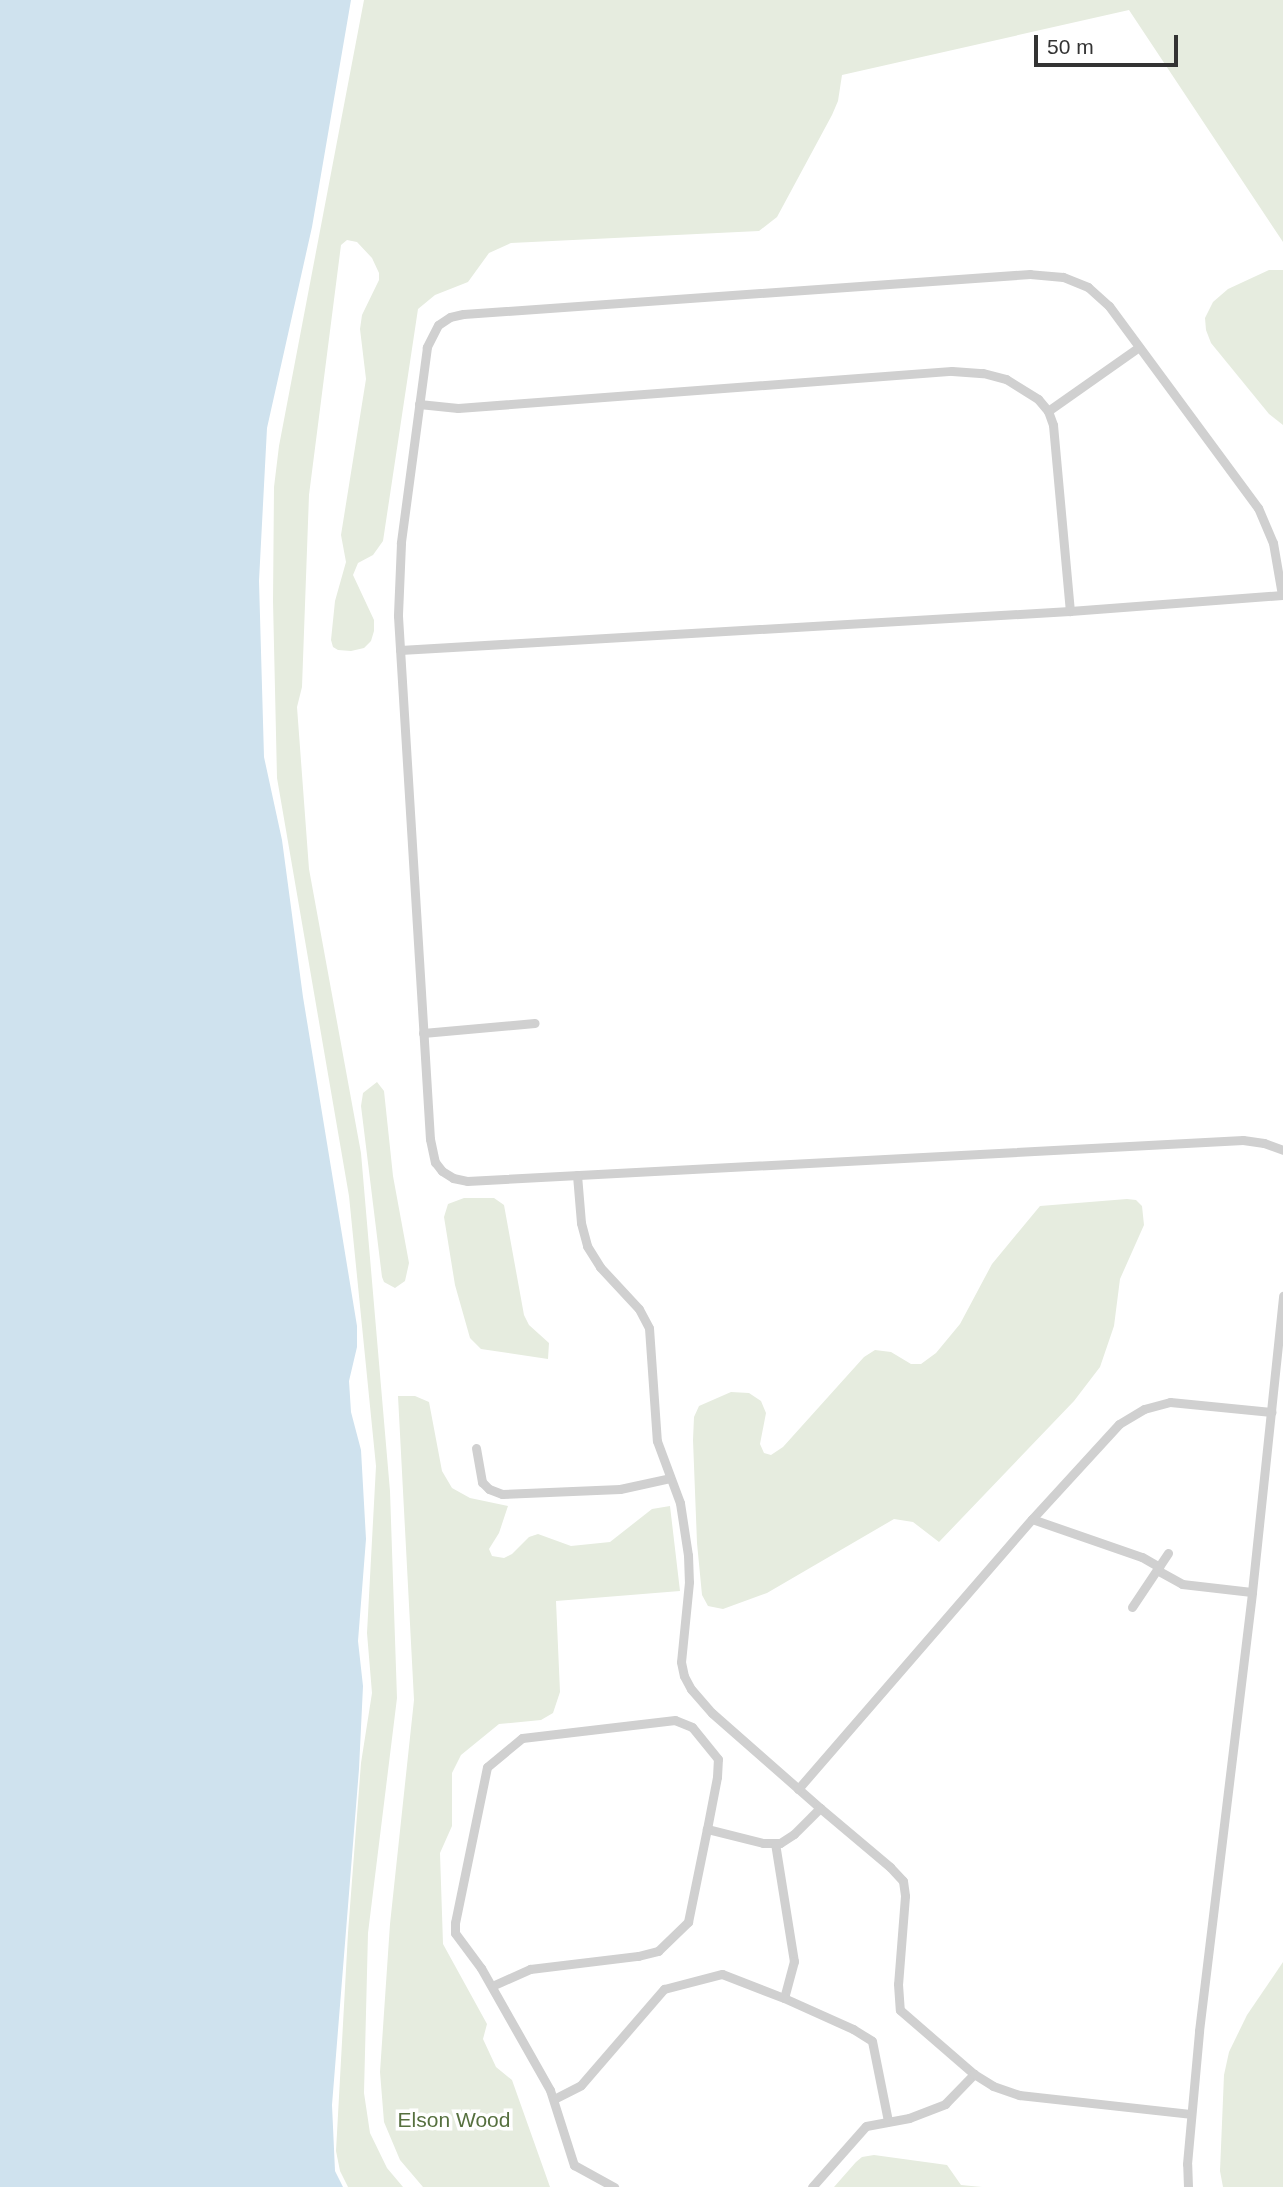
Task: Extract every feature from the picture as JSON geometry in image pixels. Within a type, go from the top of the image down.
[{"type":"lane","points":[[400,650],[1070,611],[1283,595],[1273,543],[1262,515],[1109,306],[1093,291],[1049,274],[463,314],[443,321],[434,331],[427,347],[398,567],[400,650],[431,1145],[442,1171],[449,1177],[467,1181],[1180,1142],[1251,1140],[1283,1150]]},
{"type":"lane","points":[[1048,411],[1139,347]]},
{"type":"lane","points":[[419,404],[457,408],[952,371],[983,373],[1017,384],[1048,411],[1054,437],[1070,611]]},
{"type":"lane","points":[[423,1033],[535,1023]]},
{"type":"lane","points":[[577,1175],[581,1223],[587,1246],[600,1267],[639,1309],[649,1328],[657,1441],[684,1521],[689,1564],[681,1662],[684,1676],[712,1713],[903,1881],[905,1896],[898,1984],[900,2010],[974,2074],[993,2086],[1019,2095],[1190,2114]]},
{"type":"lane","points":[[1188,2187],[1190,2114],[1252,1592],[1283,1296]]},
{"type":"lane","points":[[798,1789],[1106,1436],[1144,1409],[1163,1403],[1185,1402],[1272,1412]]},
{"type":"lane","points":[[476,1448],[482,1482],[489,1489],[502,1494],[620,1489],[670,1478]]},
{"type":"lane","points":[[1032,1518],[1142,1557],[1182,1584],[1252,1592]]},
{"type":"lane","points":[[1132,1607],[1168,1553]]},
{"type":"lane","points":[[492,1986],[530,1969],[658,1951],[688,1922],[718,1777],[718,1759],[696,1731],[682,1721],[666,1720],[515,1741],[485,1771],[454,1926],[457,1937],[492,1986],[555,2099],[574,2165],[614,2187]]},
{"type":"lane","points":[[707,1829],[775,1843],[791,1837],[820,1808]]},
{"type":"lane","points":[[775,1843],[794,1961],[785,1998]]},
{"type":"lane","points":[[555,2099],[581,2085],[664,1989],[722,1974],[785,1998],[853,2029],[872,2041],[888,2121]]},
{"type":"lane","points":[[812,2187],[863,2128],[917,2115],[948,2102],[974,2074]]},
{"type":"green space","points":[[364,0],[1283,0],[1283,242],[1129,10],[842,75],[838,101],[832,115],[777,217],[759,231],[511,243],[489,253],[468,282],[435,295],[418,309],[383,541],[373,555],[358,563],[353,575],[374,620],[374,631],[371,641],[364,648],[351,651],[338,650],[333,647],[331,640],[335,601],[346,562],[341,535],[366,379],[360,329],[362,315],[379,280],[379,273],[372,258],[357,242],[347,240],[341,245],[309,495],[302,687],[297,707],[309,869],[361,1153],[390,1491],[397,1698],[368,1933],[364,2093],[370,2133],[387,2168],[403,2187],[348,2187],[340,2171],[336,2151],[361,1763],[372,1693],[367,1633],[376,1466],[349,1196],[277,778],[273,601],[274,487],[279,446]]},
{"type":"green space","points":[[1269,270],[1283,270],[1283,425],[1269,414],[1211,343],[1206,330],[1205,318],[1213,302],[1228,289]]},
{"type":"green space","points":[[377,1082],[384,1091],[393,1176],[409,1263],[405,1281],[395,1288],[384,1282],[382,1277],[361,1106],[363,1093]]},
{"type":"green space","points":[[464,1198],[494,1198],[504,1205],[524,1315],[529,1325],[549,1343],[548,1359],[481,1349],[470,1338],[455,1285],[444,1217],[448,1204]]},
{"type":"green space","points":[[1136,1200],[1142,1206],[1144,1225],[1120,1279],[1114,1326],[1100,1367],[1074,1401],[939,1542],[913,1522],[894,1519],[767,1593],[723,1609],[708,1606],[702,1595],[697,1543],[693,1440],[694,1417],[699,1406],[731,1392],[749,1393],[761,1401],[766,1413],[760,1444],[764,1453],[771,1455],[783,1447],[864,1357],[875,1350],[891,1352],[911,1364],[921,1364],[936,1353],[960,1324],[992,1264],[1040,1206]]},
{"type":"green space","name":"Elson Wood","points":[[398,1396],[415,1396],[429,1402],[442,1471],[452,1488],[470,1498],[508,1506],[499,1533],[489,1549],[492,1556],[504,1558],[529,1537],[538,1534],[571,1546],[610,1542],[652,1509],[670,1506],[680,1591],[556,1601],[560,1692],[553,1713],[541,1720],[499,1724],[461,1755],[452,1773],[452,1826],[440,1853],[443,1944],[487,2024],[483,2039],[496,2067],[512,2080],[550,2187],[423,2187],[400,2160],[384,2122],[380,2072],[390,1924],[414,1700]]},
{"type":"green space","points":[[1283,1962],[1283,2187],[1223,2187],[1220,2171],[1224,2075],[1229,2052],[1247,2015]]},
{"type":"green space","points":[[874,2155],[947,2165],[961,2185],[982,2187],[834,2187],[862,2157]]},
{"type":"water","points":[[0,0],[351,0],[312,227],[267,428],[259,581],[264,757],[282,840],[303,997],[357,1326],[357,1347],[349,1381],[351,1412],[361,1450],[366,1539],[358,1641],[363,1686],[359,1769],[332,2105],[335,2171],[343,2187],[0,2187]]}]
